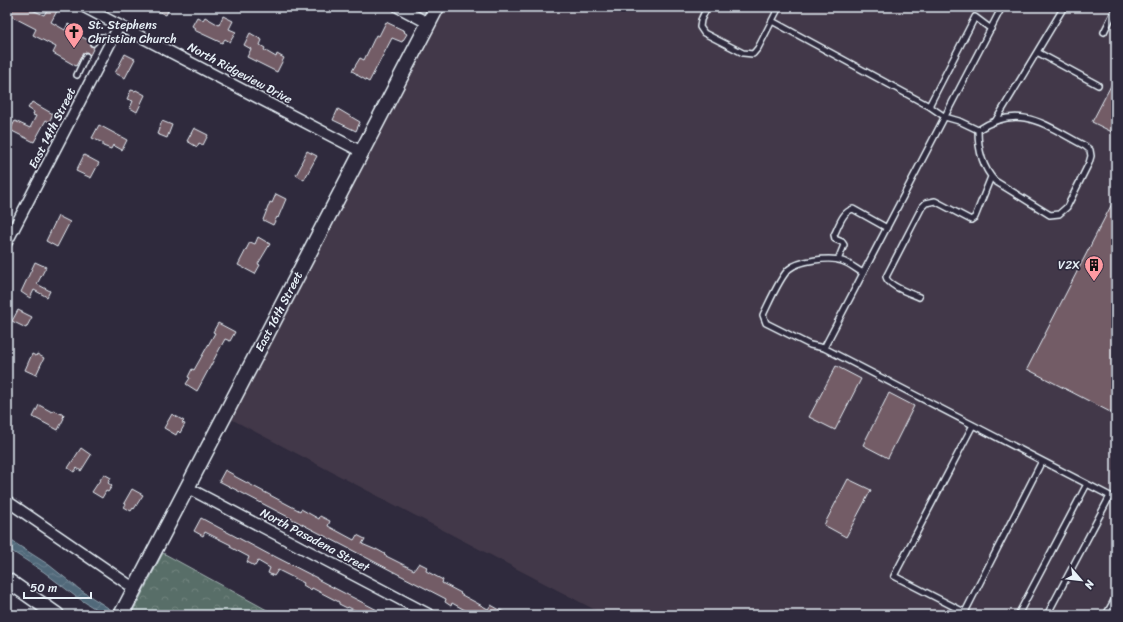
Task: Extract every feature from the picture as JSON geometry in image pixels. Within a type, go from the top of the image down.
[{"type":"street","name":"North Ridgeview Drive","points":[[84,7],[362,152]]},
{"type":"street","points":[[398,7],[428,23]]},
{"type":"street","name":"East 16th Street","points":[[124,609],[437,7]]},
{"type":"street","name":"East 14th Street","points":[[7,242],[119,26]]},
{"type":"street","name":"North Pasadena Street","points":[[188,488],[430,615]]},
{"type":"street","points":[[7,501],[135,589]]},
{"type":"street","points":[[7,580],[57,615]]},
{"type":"lane","points":[[707,7],[701,20],[700,27],[704,33],[744,53],[753,54],[758,48],[779,7]]},
{"type":"lane","points":[[824,348],[1002,7]]},
{"type":"lane","points":[[996,120],[1064,7]]},
{"type":"lane","points":[[1104,32],[1116,8]]},
{"type":"lane","points":[[929,106],[975,17],[991,28]]},
{"type":"lane","points":[[772,21],[929,106],[945,117],[959,121],[978,130]]},
{"type":"lane","points":[[93,43],[98,37],[104,37],[111,41]]},
{"type":"lane","points":[[1038,52],[1098,85]]},
{"type":"lane","points":[[77,75],[86,56]]},
{"type":"lane","points":[[1015,116],[1033,119],[1090,150],[1091,156],[1085,173],[1068,207],[1059,214],[1050,215],[995,182],[981,158],[978,144],[978,130],[996,120],[1007,117],[1015,116]]},
{"type":"lane","points":[[918,297],[887,281],[886,277],[922,207],[926,203],[935,201],[972,220],[975,217],[991,177]]},
{"type":"lane","points":[[838,260],[844,245],[842,242],[835,239],[834,235],[845,213],[849,210],[853,209],[887,228]]},
{"type":"lane","points":[[863,273],[841,260],[817,260],[795,265],[788,270],[763,314],[766,323],[810,345],[824,348],[1116,499]]},
{"type":"lane","points":[[970,615],[894,576],[973,425]]},
{"type":"lane","points":[[964,612],[1042,461]]},
{"type":"lane","points":[[1018,615],[1087,484]]},
{"type":"lane","points":[[1047,615],[1110,496]]},
{"type":"lane","points":[[1106,615],[1116,597]]},
{"type":"shaded area","points":[[444,7],[1116,7],[1116,615],[605,615],[231,419]]},
{"type":"green space","points":[[163,553],[276,615],[131,615]]},
{"type":"water","points":[[7,538],[49,565],[79,589],[119,615],[105,615],[75,596],[44,572],[7,548]]},
{"type":"building","points":[[7,7],[25,7],[44,15],[49,7],[57,11],[51,22],[65,30],[68,24],[82,32],[80,36],[90,41],[90,46],[94,47],[90,55],[87,52],[83,53],[76,66],[53,53],[56,47],[33,35],[36,29],[7,14]]},
{"type":"building","points":[[149,7],[170,7],[166,15]]},
{"type":"building","points":[[223,16],[233,21],[229,29],[236,32],[230,42],[225,39],[222,43],[194,30],[195,28],[192,26],[197,17],[203,20],[205,17],[219,25]]},
{"type":"building","points":[[386,22],[405,31],[404,32],[407,34],[402,42],[392,38],[369,82],[352,71],[360,58],[364,60],[376,35],[379,36]]},
{"type":"building","points":[[250,33],[262,40],[260,45],[265,48],[264,50],[276,57],[277,54],[284,58],[277,72],[247,57],[251,49],[244,45]]},
{"type":"building","points":[[125,54],[135,59],[125,78],[115,73]]},
{"type":"building","points":[[1116,76],[1116,134],[1092,122]]},
{"type":"building","points":[[131,90],[136,90],[145,95],[137,112],[130,108],[133,101],[127,99]]},
{"type":"building","points":[[32,102],[53,114],[49,122],[46,120],[34,142],[10,130],[15,121],[30,128],[36,116],[33,115],[34,112],[28,108]]},
{"type":"building","points":[[338,109],[360,122],[356,131],[333,120]]},
{"type":"building","points":[[162,121],[172,125],[167,138],[157,134]]},
{"type":"building","points":[[99,125],[127,140],[122,150],[113,145],[111,149],[103,146],[103,143],[92,138]]},
{"type":"building","points":[[194,128],[208,135],[203,145],[199,143],[197,147],[187,141]]},
{"type":"building","points":[[307,151],[317,156],[304,180],[296,175]]},
{"type":"building","points":[[84,155],[99,163],[91,178],[76,171]]},
{"type":"building","points":[[276,194],[286,199],[278,218],[277,217],[273,225],[263,220],[270,202],[272,203]]},
{"type":"building","name":"V2X","points":[[1116,196],[1116,415],[1027,369]]},
{"type":"building","points":[[58,216],[70,222],[57,247],[46,241]]},
{"type":"building","points":[[258,237],[270,244],[258,264],[260,265],[255,274],[238,265],[250,242],[255,244]]},
{"type":"building","points":[[35,262],[46,267],[37,284],[50,291],[47,297],[34,290],[30,298],[21,292]]},
{"type":"building","points":[[18,310],[32,317],[26,328],[12,321]]},
{"type":"building","points":[[218,323],[235,332],[230,341],[225,339],[197,391],[186,384],[190,378],[188,377],[192,369],[194,370],[215,333],[213,332]]},
{"type":"building","points":[[32,354],[36,356],[37,354],[44,358],[36,375],[25,370]]},
{"type":"building","points":[[836,366],[861,379],[835,430],[809,417]]},
{"type":"building","points":[[889,393],[914,406],[888,458],[863,445]]},
{"type":"building","points":[[39,405],[52,412],[53,410],[64,415],[58,430],[33,417]]},
{"type":"building","points":[[172,414],[184,421],[182,423],[185,424],[180,433],[178,431],[176,435],[164,428]]},
{"type":"building","points":[[81,448],[91,455],[81,471],[77,468],[74,472],[68,468]]},
{"type":"building","points":[[225,470],[300,511],[301,509],[319,519],[320,516],[330,521],[328,526],[354,540],[357,535],[365,539],[362,544],[376,549],[385,554],[384,555],[414,570],[419,563],[427,567],[426,571],[443,580],[442,583],[461,593],[460,594],[488,609],[491,605],[509,615],[474,615],[452,603],[451,606],[445,602],[446,599],[219,481]]},
{"type":"building","points":[[104,474],[111,478],[108,483],[112,486],[108,492],[106,491],[102,498],[92,492]]},
{"type":"building","points":[[848,479],[871,490],[846,537],[824,525]]},
{"type":"building","points":[[132,489],[143,495],[131,511],[124,507],[126,504],[124,503]]},
{"type":"building","points":[[201,518],[387,615],[364,615],[339,604],[339,602],[312,588],[311,590],[303,585],[304,583],[278,570],[274,576],[268,573],[270,568],[258,561],[255,566],[247,562],[249,557],[230,547],[231,545],[205,532],[203,536],[194,531]]},
{"type":"place","name":"St. Stephens Christian Church","points":[[74,49]]},
{"type":"place","name":"V2X","points":[[1094,282]]}]
